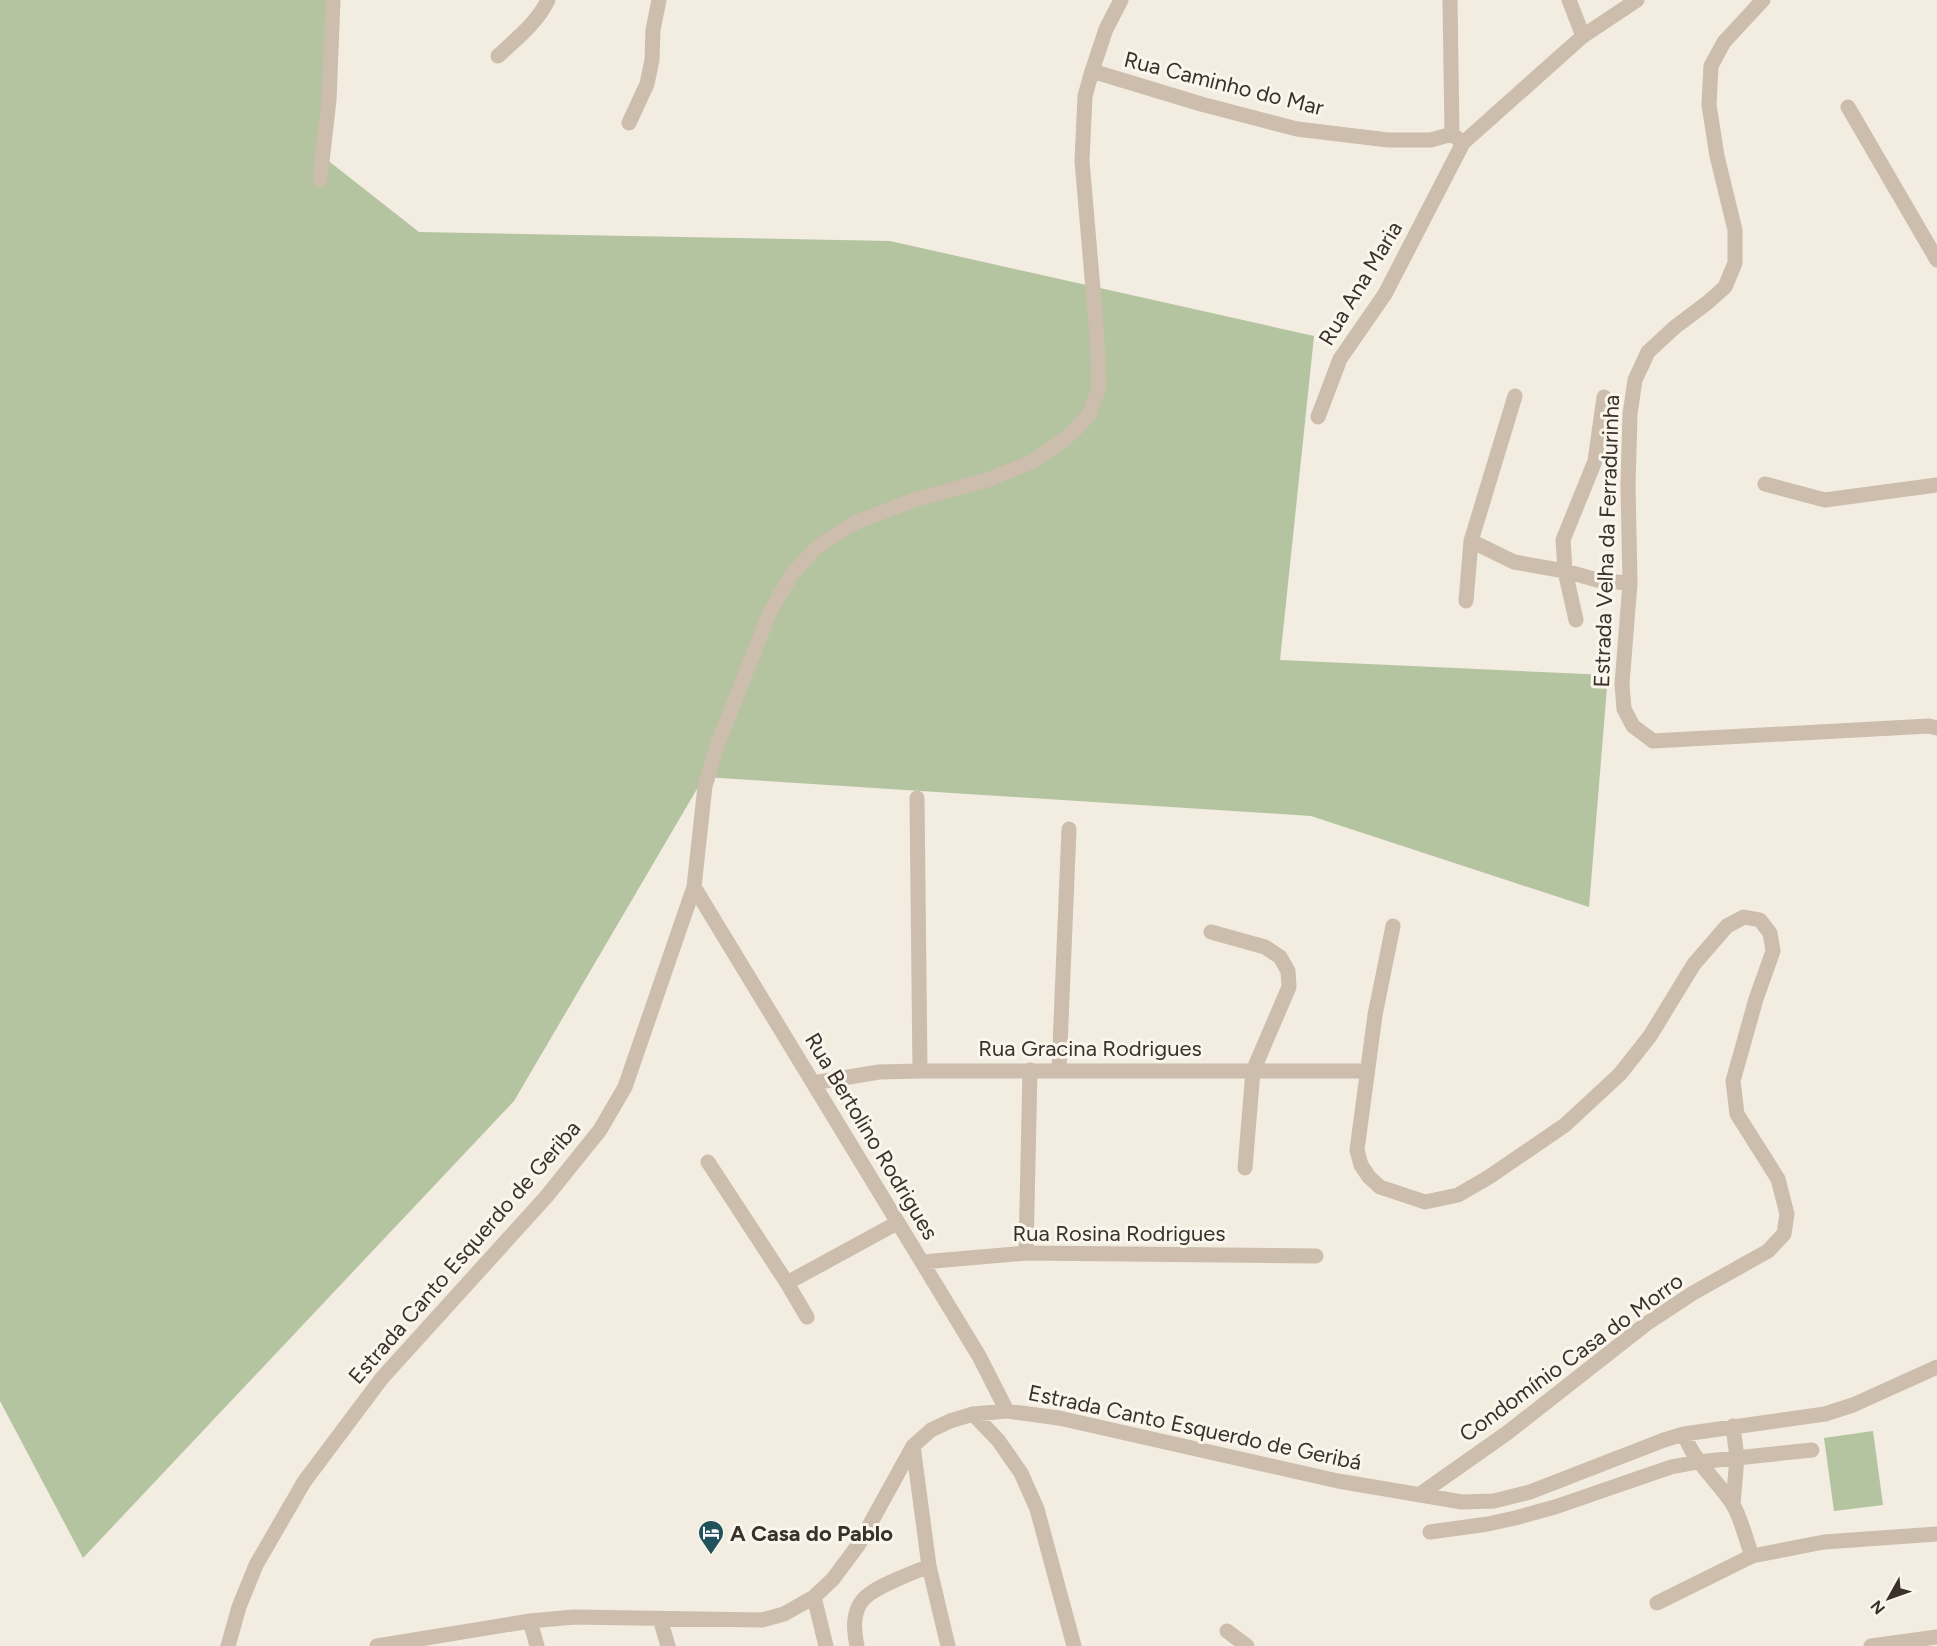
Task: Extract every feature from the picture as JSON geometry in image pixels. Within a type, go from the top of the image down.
[{"type":"street","points":[[320,179],[329,100],[333,0]]},
{"type":"street","points":[[498,56],[527,29],[543,11],[548,0]]},
{"type":"street","points":[[629,123],[647,84],[659,0]]},
{"type":"street","name":"Estrada Canto Esquerdo de Geriba","points":[[228,1646],[239,1607],[256,1565],[304,1482],[382,1378],[546,1197],[600,1130],[625,1087],[694,887],[705,786],[718,743],[770,612],[792,574],[817,547],[854,523],[914,500],[987,480],[1034,461],[1070,435],[1089,415],[1099,387],[1097,336],[1082,161],[1085,96],[1106,29],[1121,0]]},
{"type":"street","points":[[1450,0],[1458,139]]},
{"type":"street","points":[[1569,0],[1583,36]]},
{"type":"street","points":[[1458,139],[1583,36],[1637,0]]},
{"type":"street","name":"Estrada Velha da Ferradurinha","points":[[1763,0],[1724,42],[1711,66],[1709,105],[1716,156],[1735,230],[1735,263],[1725,287],[1648,352],[1635,380],[1630,424],[1628,486],[1630,583],[1622,684],[1624,709],[1633,726],[1653,741],[1929,726],[1937,728]]},
{"type":"street","name":"Rua Caminho do Mar","points":[[1092,71],[1201,105],[1297,129],[1388,140],[1458,139]]},
{"type":"street","points":[[1848,107],[1937,260]]},
{"type":"street","name":"Rua Ana Maria","points":[[1318,417],[1340,359],[1385,294],[1458,139]]},
{"type":"street","points":[[1466,601],[1471,541],[1515,396]]},
{"type":"street","points":[[1576,620],[1565,571],[1563,540],[1595,461],[1604,397]]},
{"type":"street","points":[[1765,484],[1825,500],[1937,485]]},
{"type":"street","points":[[1471,541],[1514,562],[1565,571],[1600,581],[1630,583]]},
{"type":"street","points":[[917,798],[920,1071]]},
{"type":"street","points":[[1059,1071],[1069,829]]},
{"type":"street","name":"Rua Bertolino Rodrigues","points":[[694,887],[979,1356],[1007,1411]]},
{"type":"street","name":"Condomínio Casa do Morro","points":[[1393,926],[1375,1015],[1358,1150],[1360,1165],[1380,1187],[1425,1202],[1458,1195],[1489,1177],[1565,1125],[1620,1074],[1650,1036],[1694,964],[1727,926],[1744,917],[1760,921],[1770,933],[1773,951],[1732,1081],[1737,1114],[1778,1179],[1787,1214],[1784,1234],[1768,1251],[1692,1293],[1646,1324],[1507,1433],[1419,1495]]},
{"type":"street","points":[[1210,932],[1265,948],[1281,957],[1288,971],[1289,987],[1254,1071],[1245,1168]]},
{"type":"street","points":[[1026,1253],[1030,1070]]},
{"type":"street","name":"Rua Gracina Rodrigues","points":[[813,1083],[879,1072],[920,1071],[1367,1071]]},
{"type":"street","points":[[708,1162],[807,1317]]},
{"type":"street","points":[[787,1283],[897,1223]]},
{"type":"street","name":"Rua Rosina Rodrigues","points":[[922,1262],[1026,1253],[1316,1256]]},
{"type":"street","name":"Estrada Canto Esquerdo de Geribá","points":[[377,1646],[530,1621],[574,1617],[762,1620],[784,1614],[814,1598],[859,1544],[913,1446],[931,1430],[950,1420],[973,1414],[1007,1411],[1059,1418],[1338,1481],[1462,1502],[1494,1501],[1530,1492],[1684,1434],[1825,1414],[1853,1405],[1937,1367]]},
{"type":"street","points":[[973,1414],[998,1440],[1021,1473],[1037,1509],[1074,1646]]},
{"type":"street","points":[[1733,1426],[1737,1458],[1733,1504]]},
{"type":"street","points":[[1684,1434],[1698,1462],[1733,1504],[1752,1556]]},
{"type":"street","points":[[913,1446],[929,1566],[948,1646]]},
{"type":"street","points":[[1430,1532],[1515,1518],[1555,1507],[1671,1467],[1812,1450]]},
{"type":"street","points":[[1657,1603],[1752,1556],[1824,1542],[1937,1534]]},
{"type":"street","points":[[857,1646],[853,1630],[862,1600],[876,1589],[929,1566]]},
{"type":"street","points":[[814,1598],[826,1646]]},
{"type":"street","points":[[660,1619],[668,1646]]},
{"type":"street","points":[[530,1621],[537,1646]]},
{"type":"street","points":[[1227,1631],[1247,1646]]},
{"type":"street","points":[[1871,1646],[1937,1637]]},
{"type":"green space","points":[[0,0],[340,0],[326,159],[419,232],[890,241],[1314,336],[1280,660],[1608,675],[1589,907],[1311,816],[704,777],[514,1101],[83,1558],[0,1401]]},
{"type":"green space","points":[[1873,1431],[1883,1505],[1834,1511],[1824,1438]]},
{"type":"place","name":"A Casa do Pablo","points":[[711,1556]]}]
